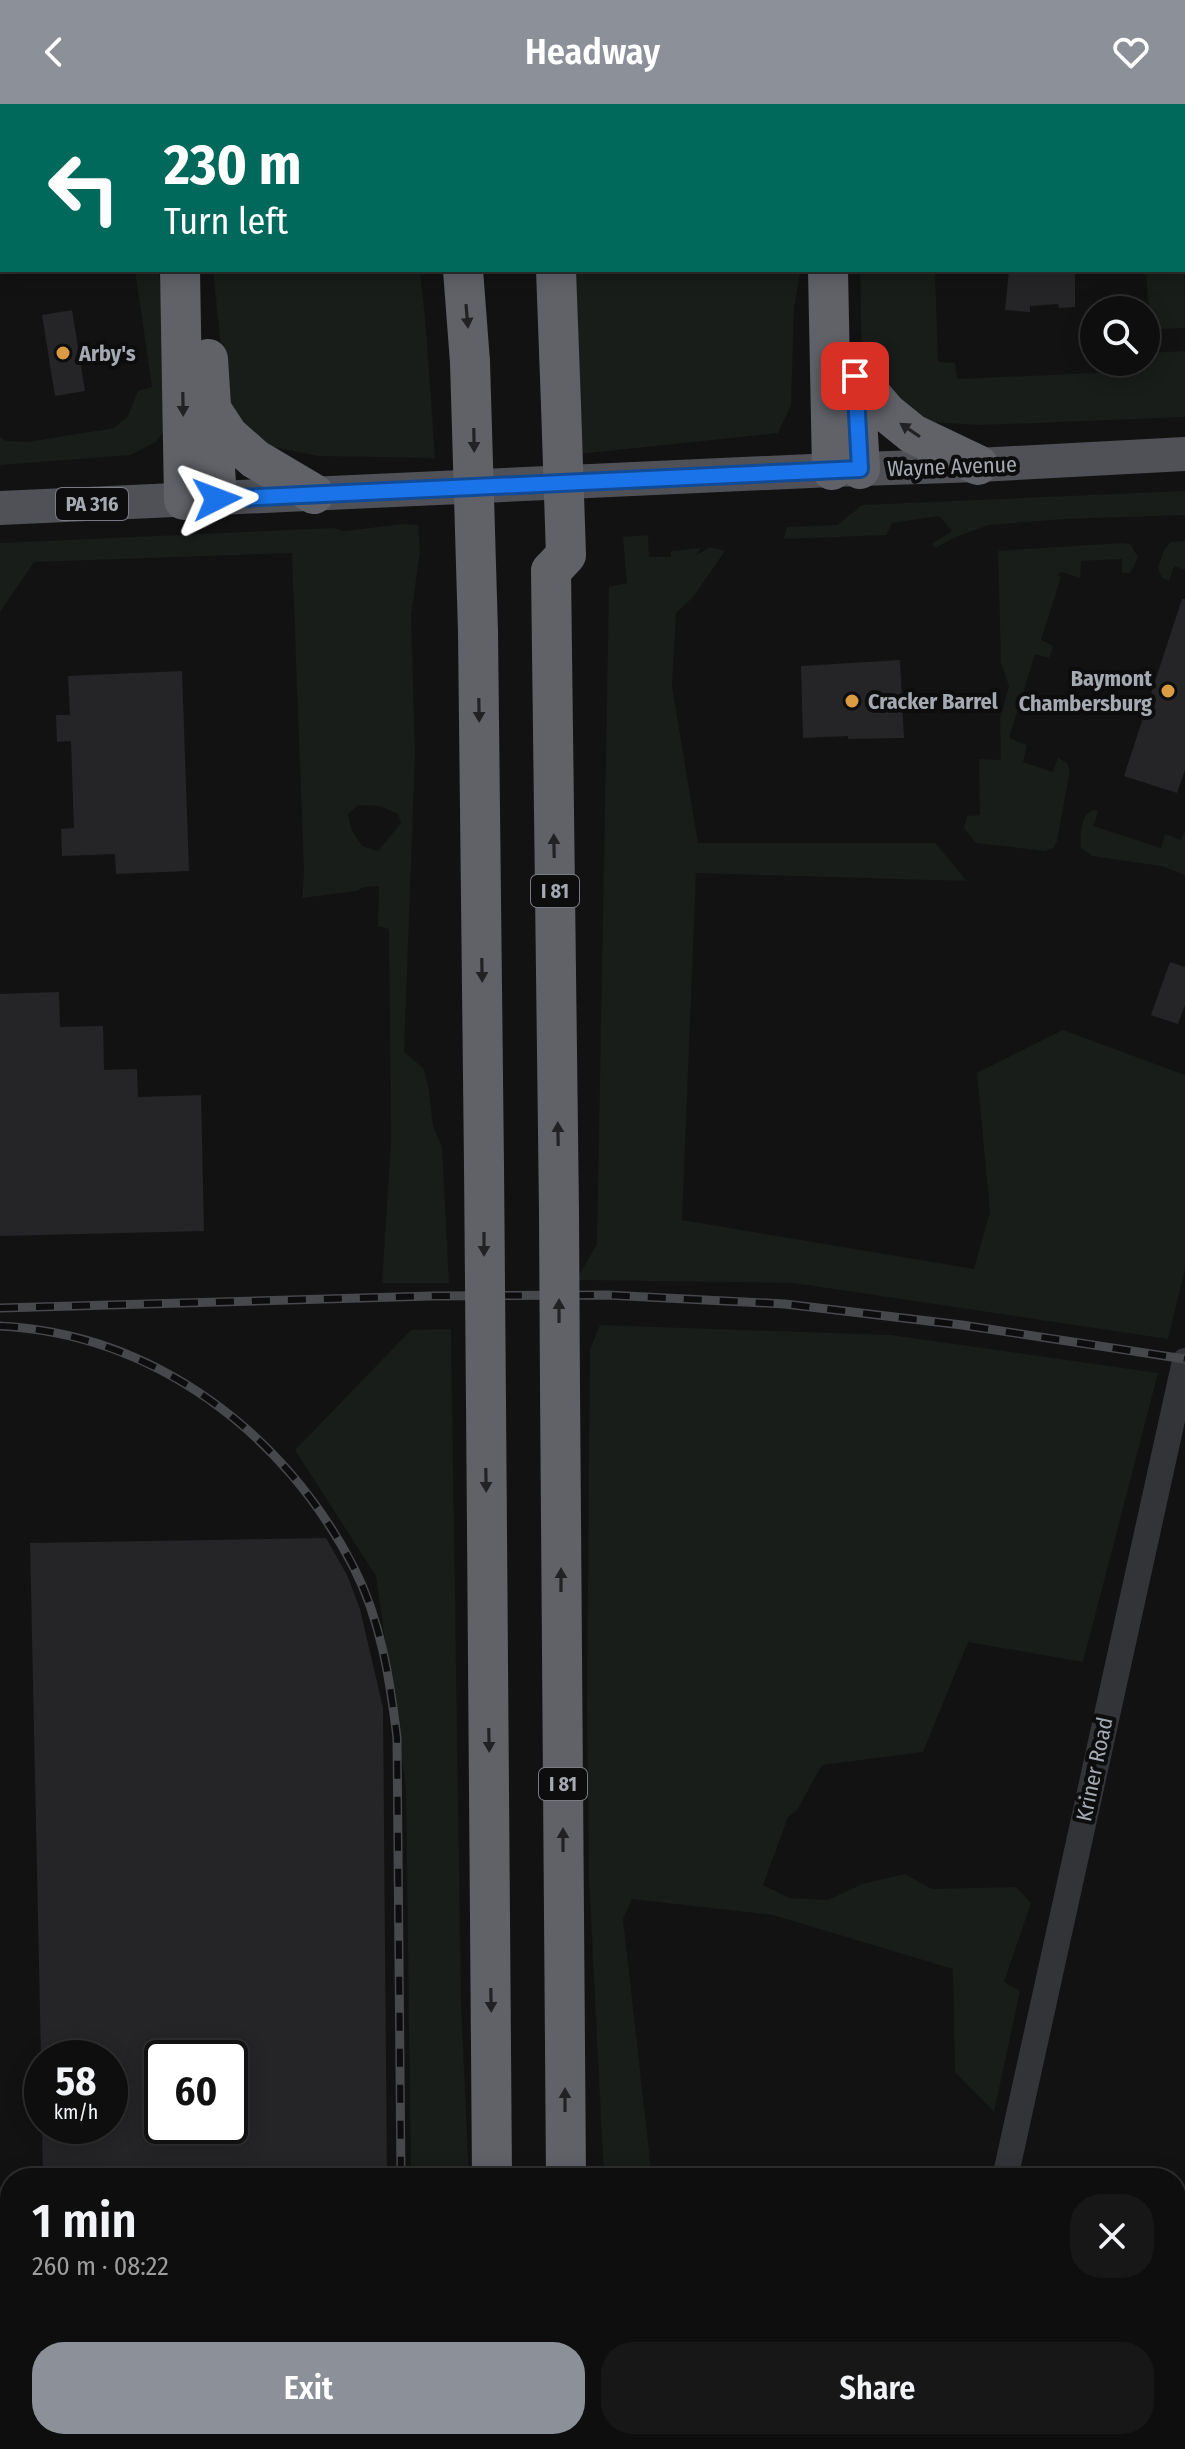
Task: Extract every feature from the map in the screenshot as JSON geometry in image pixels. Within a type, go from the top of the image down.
[{"type":"highway","points":[[180,272],[201,500]]},
{"type":"highway","points":[[201,272],[211,409],[201,500]]},
{"type":"highway","points":[[463,272],[470,362],[478,632],[492,2168]]},
{"type":"highway","name":"I 81","points":[[535,272],[554,405],[551,571],[566,2168]]},
{"type":"highway","points":[[554,405],[556,272]]},
{"type":"highway","points":[[828,272],[846,470]]},
{"type":"highway","points":[[846,470],[855,376],[850,272]]},
{"type":"highway","points":[[855,376],[887,413],[913,434],[978,465]]},
{"type":"highway","points":[[211,409],[228,435],[255,459],[314,494]]},
{"type":"main road","name":"Wayne Avenue","points":[[0,508],[1185,454]]},
{"type":"street","name":"Kriner Road","points":[[1007,2168],[1182,1373]]},
{"type":"shaded area","points":[[135,272],[159,272],[171,421],[156,442],[130,455],[0,467],[0,437],[6,441],[28,442],[114,428],[128,416],[138,391],[152,387]]},
{"type":"shaded area","points":[[213,272],[420,272],[435,458],[318,456],[268,446],[227,406]]},
{"type":"shaded area","points":[[574,272],[801,272],[794,307],[791,405],[778,433],[579,454]]},
{"type":"shaded area","points":[[860,272],[935,272],[938,362],[955,363],[957,379],[1080,374],[1080,376],[1160,376],[1160,352],[1185,351],[1185,417],[981,425],[926,422],[862,369]]},
{"type":"shaded area","points":[[1146,272],[1184,272],[1185,328],[1160,329],[1160,296],[1148,296]]},
{"type":"shaded area","points":[[1185,491],[1185,515],[989,525],[953,538],[936,548],[932,544],[952,531],[939,516],[892,523],[886,535],[784,539],[787,527],[838,525],[862,505]]},
{"type":"shaded area","points":[[418,525],[420,552],[411,615],[415,754],[404,1052],[424,1069],[433,1126],[442,1147],[449,1283],[382,1283],[391,1141],[389,929],[378,926],[379,886],[302,898],[304,872],[292,553],[34,562],[0,612],[0,543],[334,528],[344,531]],"holes":[[[358,805],[380,806],[398,814],[401,823],[378,851],[362,846],[351,829],[348,814]]]},
{"type":"shaded area","points":[[648,535],[649,557],[671,557],[671,551],[701,548],[696,555],[710,547],[725,551],[693,597],[676,613],[672,686],[698,843],[935,843],[967,881],[696,873],[682,1220],[974,1269],[990,1212],[977,1073],[1063,1030],[1185,1075],[1185,1269],[1168,1339],[794,1283],[576,1280],[597,1244],[609,587],[627,583],[623,537]]},
{"type":"shaded area","points":[[1185,541],[1185,570],[1174,566],[1169,581],[1162,578],[1158,568],[1164,550],[1170,542]]},
{"type":"shaded area","points":[[1130,544],[1138,557],[1130,573],[1122,573],[1122,559],[1081,561],[1080,578],[1061,572],[1058,575],[1061,577],[1041,640],[1053,646],[1049,658],[1035,654],[1009,738],[1027,745],[1023,762],[1053,772],[1058,758],[1067,763],[1070,770],[1057,841],[1053,848],[1045,851],[976,843],[964,828],[967,816],[980,815],[979,759],[1001,760],[1000,719],[1009,686],[1001,663],[998,551]]},
{"type":"shaded area","points":[[1093,810],[1098,811],[1093,826],[1161,848],[1165,834],[1181,840],[1185,832],[1185,875],[1161,866],[1092,856],[1081,848],[1081,837],[1085,816]]},
{"type":"shaded area","points":[[600,1325],[891,1335],[1158,1373],[1083,1662],[968,1642],[923,1752],[822,1765],[797,1810],[788,1817],[763,1885],[789,1898],[828,1900],[862,1884],[905,1874],[932,1889],[1016,1887],[1031,1903],[1004,1982],[1020,1991],[994,2112],[955,2072],[953,1969],[773,1915],[632,1899],[623,1919],[651,2168],[604,2168],[589,1878],[590,1349]]},
{"type":"shaded area","points":[[451,1329],[461,2005],[469,2168],[411,2168],[406,1788],[376,1576],[295,1450],[411,1330]]},
{"type":"building","points":[[1009,272],[1075,272],[1075,307],[1059,308],[1058,304],[1030,306],[1030,312],[1005,310]]},
{"type":"building","name":"Arby's","points":[[72,310],[85,391],[55,396],[42,315]]},
{"type":"building","name":"Baymont Chambersburg","points":[[1182,599],[1185,599],[1185,770],[1177,793],[1124,776]]},
{"type":"building","name":"Cracker Barrel","points":[[900,660],[904,738],[803,738],[801,666]]},
{"type":"building","points":[[182,671],[189,871],[116,874],[115,854],[62,856],[61,829],[74,828],[71,741],[57,742],[56,715],[70,715],[68,676]]},
{"type":"building","points":[[1170,962],[1185,967],[1185,1005],[1178,1024],[1151,1015]]},
{"type":"building","points":[[59,992],[60,1027],[103,1026],[104,1070],[137,1069],[138,1097],[201,1095],[204,1231],[0,1236],[0,994]]},
{"type":"building","points":[[326,1538],[347,1575],[360,1609],[383,1708],[387,2168],[43,2168],[42,2144],[128,2144],[128,2040],[41,2040],[30,1543]]},
{"type":"railway","points":[[0,1308],[432,1296],[607,1295],[785,1304],[962,1325],[1185,1359]]},
{"type":"railway","points":[[0,1326],[57,1333],[111,1348],[161,1370],[209,1399],[252,1434],[291,1474],[325,1519],[354,1568],[378,1630],[397,1738],[401,2168]]},
{"type":"place","name":"Arby's","points":[[63,353]]},
{"type":"place","name":"Baymont Chambersburg","points":[[1168,691]]},
{"type":"place","name":"Cracker Barrel","points":[[852,701]]},
{"type":"route","points":[[217,499],[860,469],[855,376]]}]
